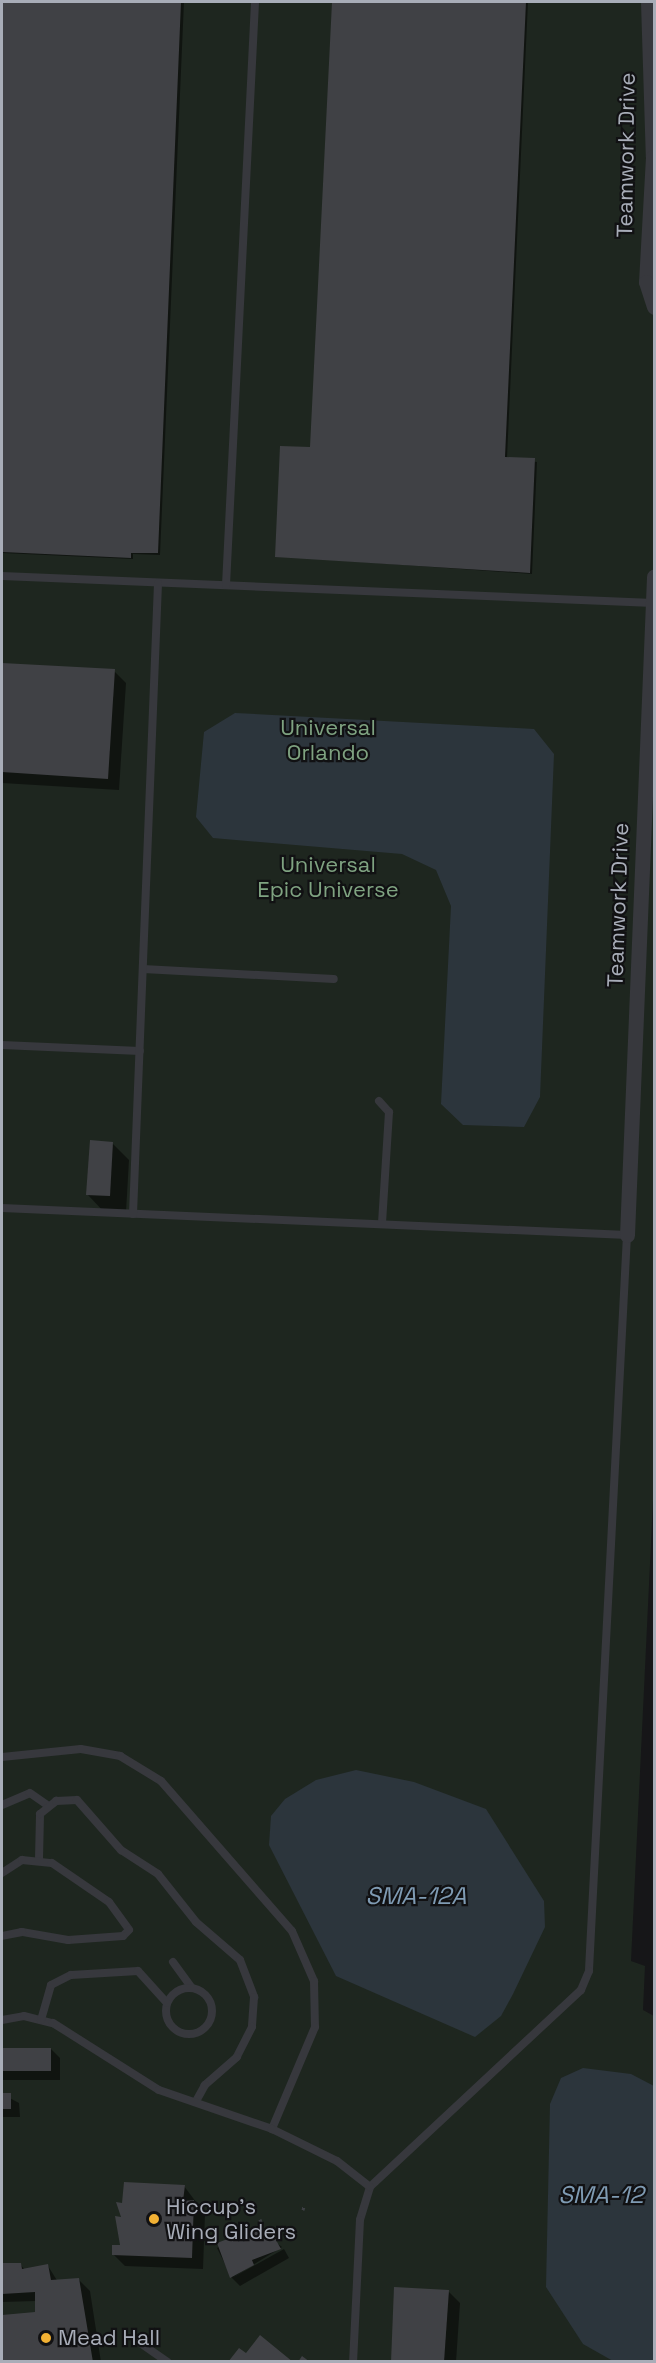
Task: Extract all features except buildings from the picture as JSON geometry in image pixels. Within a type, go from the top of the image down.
[{"type":"street","name":"Teamwork Drive","points":[[648,2],[654,140],[646,282],[654,307]]},
{"type":"street","name":"Teamwork Drive","points":[[627,1235],[654,577]]},
{"type":"lane","points":[[226,585],[255,2]]},
{"type":"lane","points":[[2,576],[653,603]]},
{"type":"lane","points":[[133,1214],[158,583]]},
{"type":"lane","points":[[143,969],[334,980]]},
{"type":"lane","points":[[2,1045],[140,1052]]},
{"type":"lane","points":[[379,1101],[389,1112],[382,1224]]},
{"type":"lane","points":[[2,1208],[627,1235],[589,1971],[581,1990],[370,2187],[360,2220],[353,2361]]},
{"type":"lane","points":[[2,1757],[81,1749],[120,1756],[161,1781],[272,1903],[307,1961],[316,1998],[311,2037],[272,2129]]},
{"type":"lane","points":[[2,1805],[30,1793],[47,1804],[67,1799],[87,1806],[121,1850],[158,1875],[247,1973],[254,1997],[252,2027],[237,2057],[205,2085],[196,2102]]},
{"type":"lane","points":[[39,1858],[37,1823],[47,1804]]},
{"type":"lane","points":[[2,1873],[22,1860],[39,1858],[109,1902],[129,1930],[123,1936],[68,1940],[22,1932],[2,1936]]},
{"type":"lane","points":[[173,1962],[192,1988],[206,1994],[212,2008],[203,2029],[189,2034],[175,2030],[166,2017],[167,2003],[177,1991],[192,1988]]},
{"type":"lane","points":[[41,2020],[51,1985],[71,1975],[138,1971],[167,2003]]},
{"type":"lane","points":[[2,2020],[41,2020],[159,2090],[272,2129],[337,2161],[370,2187]]},
{"type":"lane","points":[[136,2340],[168,2361]]},
{"type":"path","points":[[260,2219],[262,2225]]},
{"type":"path","points":[[291,2233],[292,2238]]},
{"type":"green space","name":"Universal Orlando","points":[[2,2],[654,2],[654,1480],[631,1961],[645,1966],[643,2010],[654,2016],[654,2361],[2,2361]]},
{"type":"water","points":[[235,713],[534,729],[554,754],[540,1097],[524,1127],[463,1125],[441,1104],[451,906],[436,870],[402,854],[213,838],[196,817],[204,732]]},
{"type":"water","name":"SMA-12A","points":[[356,1770],[414,1782],[486,1809],[544,1901],[545,1927],[513,1994],[501,2016],[475,2037],[336,1976],[269,1845],[271,1816],[285,1799],[316,1780]]},
{"type":"water","name":"SMA-12","points":[[583,2068],[631,2074],[654,2086],[654,2361],[613,2361],[583,2344],[546,2287],[550,2104],[561,2078]]},
{"type":"place","name":"Hiccup's Wing Gliders","points":[[154,2219]]},
{"type":"place","name":"Mead Hall","points":[[46,2338]]},
{"type":"park label","name":"Universal Epic Universe","points":[[328,876]]}]
